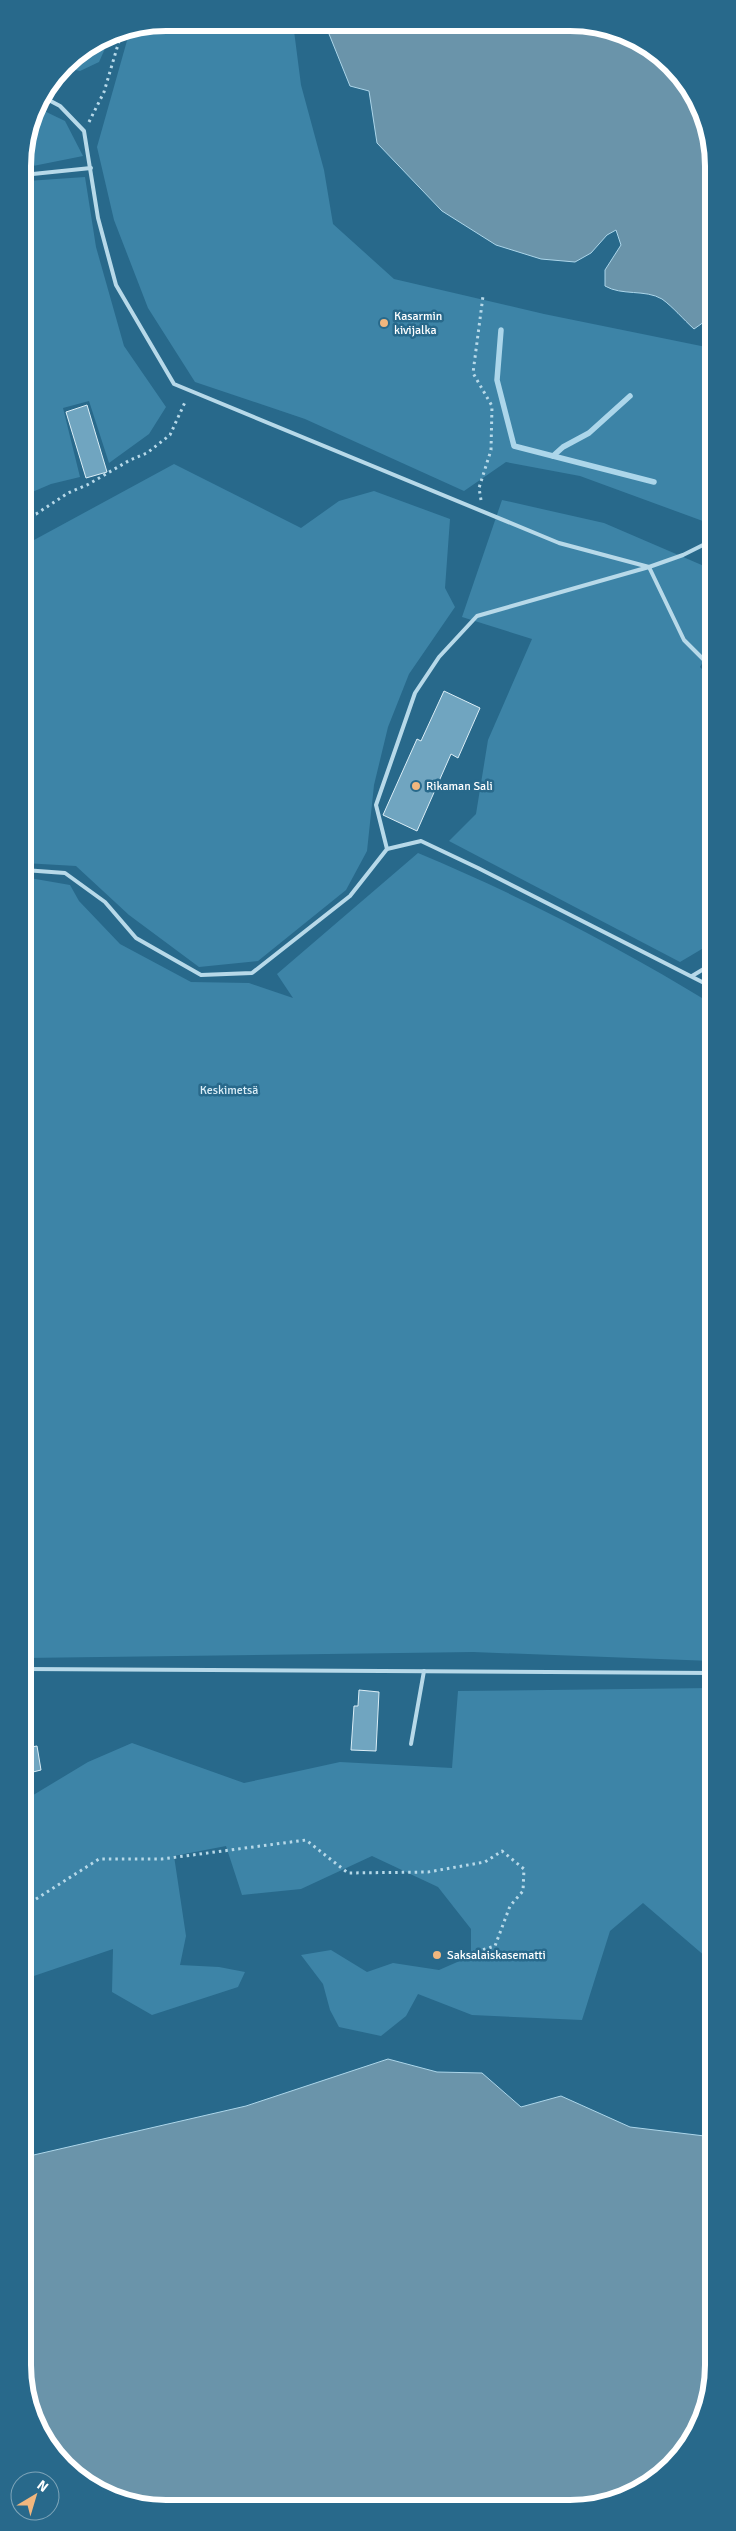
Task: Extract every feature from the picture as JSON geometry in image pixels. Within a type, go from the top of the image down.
[{"type":"lane","points":[[49,100],[60,106],[84,131],[98,218],[116,285],[174,384],[482,513],[559,543],[649,567],[684,640],[705,661]]},
{"type":"lane","points":[[32,174],[91,168]]},
{"type":"lane","points":[[387,849],[376,805],[415,693],[439,657],[477,616],[649,567],[683,555],[705,544]]},
{"type":"lane","points":[[32,871],[66,873],[105,902],[136,938],[201,975],[252,973],[350,896],[387,849],[421,841],[705,983]]},
{"type":"lane","points":[[692,976],[705,968]]},
{"type":"lane","points":[[31,1669],[704,1673]]},
{"type":"lane","points":[[411,1744],[424,1671]]},
{"type":"path","points":[[84,131],[104,92],[119,40]]},
{"type":"path","points":[[482,513],[479,488],[491,450],[492,406],[473,373],[483,296]]},
{"type":"path","points":[[32,514],[36,514],[68,493],[87,485],[147,452],[170,435],[185,407],[189,390]]},
{"type":"path","points":[[31,1902],[99,1859],[162,1860],[306,1840],[348,1873],[428,1872],[486,1862],[502,1851],[524,1869],[523,1891],[510,1906],[495,1946],[463,1956]]},
{"type":"green space","points":[[166,31],[294,31],[301,85],[324,170],[333,224],[394,279],[544,314],[705,347],[705,522],[580,476],[506,462],[464,491],[305,419],[195,382],[148,308],[114,220],[97,147],[128,37],[148,32]]},
{"type":"green space","points":[[106,46],[99,62],[80,71],[73,69],[91,54]]},
{"type":"green space","points":[[44,111],[65,121],[83,156],[32,166],[34,140]]},
{"type":"green space","points":[[85,177],[96,247],[124,346],[166,407],[149,434],[109,463],[89,401],[63,408],[80,477],[51,484],[32,492],[32,181]]},
{"type":"green space","points":[[174,464],[301,528],[339,501],[374,491],[450,519],[445,588],[455,607],[409,674],[388,727],[374,785],[367,851],[346,890],[258,961],[199,967],[129,915],[76,866],[32,863],[32,541]]},
{"type":"green space","points":[[502,500],[604,523],[705,566],[705,659],[700,667],[705,672],[705,947],[680,962],[449,841],[476,814],[488,740],[532,639],[462,617]]},
{"type":"green space","name":"Keskimetsä","points":[[418,853],[531,904],[605,942],[705,1000],[704,1661],[473,1652],[31,1658],[32,878],[70,885],[79,901],[120,944],[191,982],[249,983],[293,998],[277,974]]},
{"type":"green space","points":[[704,1688],[704,1955],[643,1903],[610,1931],[582,2020],[472,2015],[418,1994],[406,2016],[381,2036],[339,2027],[330,2010],[323,1984],[301,1955],[331,1950],[367,1972],[393,1963],[439,1970],[471,1956],[471,1929],[438,1887],[372,1856],[301,1889],[242,1895],[226,1846],[174,1856],[186,1936],[180,1965],[219,1967],[245,1972],[238,1987],[152,2015],[112,1992],[113,1949],[31,1977],[31,1796],[88,1762],[132,1743],[244,1783],[340,1762],[452,1768],[458,1691]]},
{"type":"shaded area","points":[[328,31],[588,32],[613,38],[645,54],[671,77],[682,91],[698,123],[702,140],[705,166],[705,321],[694,329],[662,299],[648,294],[619,291],[605,286],[605,270],[621,245],[616,230],[607,235],[591,253],[575,262],[541,259],[496,245],[442,211],[377,143],[369,91],[350,86]]},
{"type":"shaded area","points":[[388,2059],[437,2072],[482,2073],[521,2107],[561,2096],[630,2127],[704,2136],[704,2374],[698,2408],[687,2432],[677,2447],[652,2472],[637,2482],[613,2493],[570,2500],[166,2500],[123,2493],[99,2482],[84,2472],[54,2440],[38,2408],[34,2391],[31,2365],[31,2156],[246,2106]]},
{"type":"building","points":[[87,405],[107,472],[86,478],[66,412]]},
{"type":"building","name":"Rikaman Sali","points":[[444,691],[480,708],[458,758],[451,754],[417,831],[383,815],[417,739],[421,741]]},
{"type":"building","points":[[359,1690],[379,1692],[376,1751],[351,1750],[354,1706],[358,1706]]},
{"type":"building","points":[[37,1746],[41,1770],[31,1772],[31,1747]]},
{"type":"waterway","points":[[501,330],[497,380],[514,446],[654,482]]},
{"type":"waterway","points":[[553,456],[563,447],[589,433],[630,396]]},
{"type":"place","name":"Kasarmin kivijalka","points":[[384,323]]},
{"type":"place","name":"Rikaman Sali","points":[[416,786]]},
{"type":"place","name":"Saksalaiskasematti","points":[[437,1955]]}]
